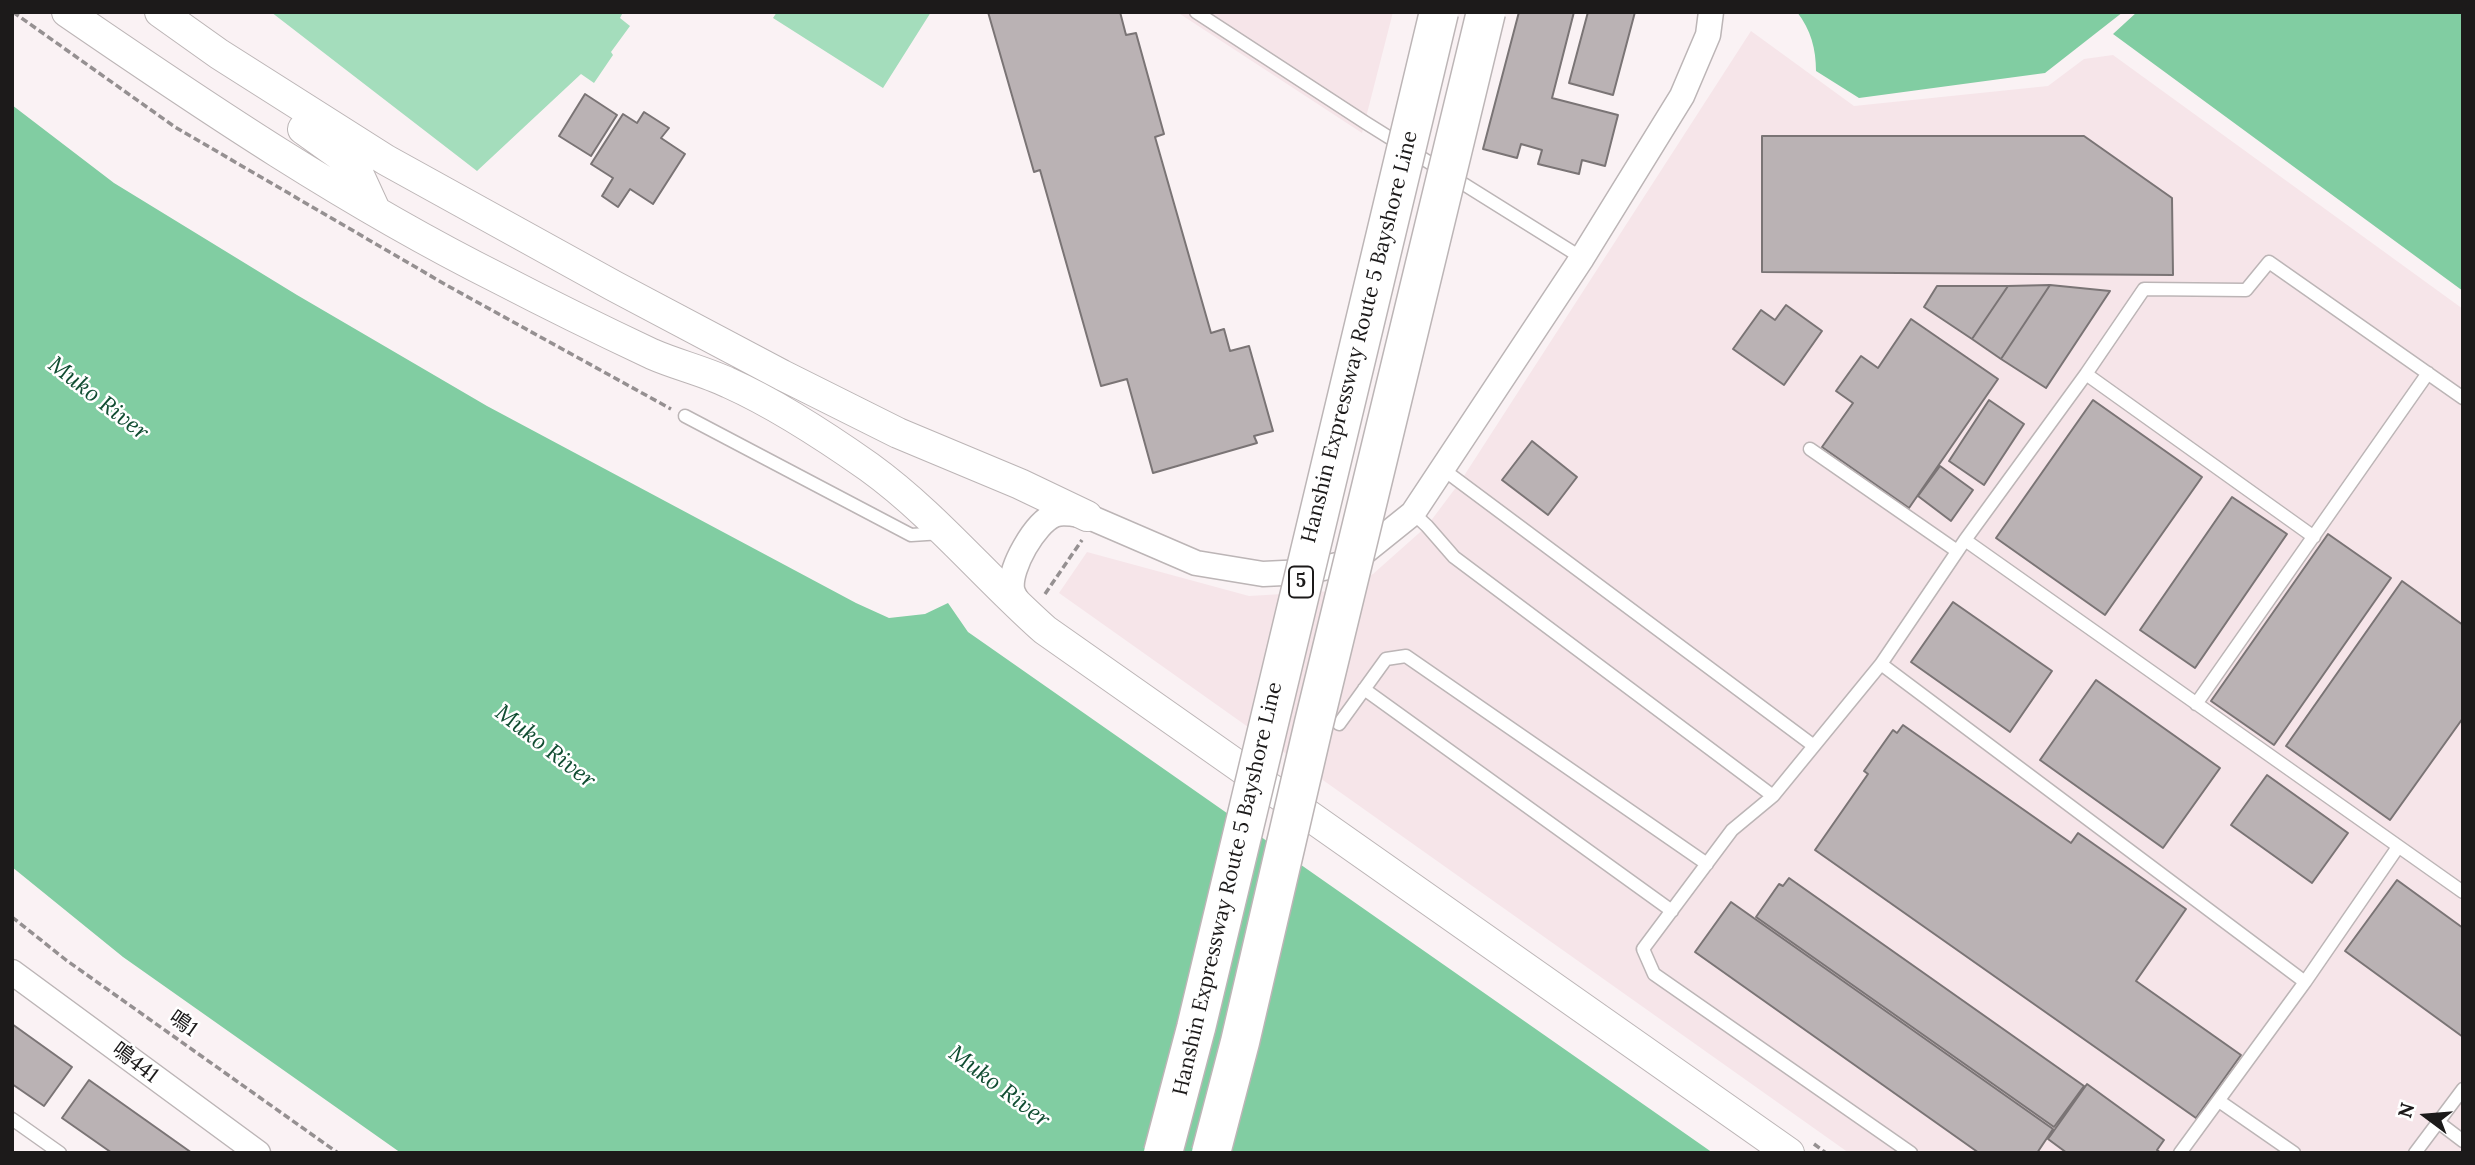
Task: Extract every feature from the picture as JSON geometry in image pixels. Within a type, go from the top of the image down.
[{"type":"highway","name":"Hanshin Expressway Route 5 Bayshore Line","points":[[1163,1153],[1199,1014],[1439,12]]},
{"type":"highway","name":"5","points":[[1211,1153],[1240,1042],[1314,723],[1486,12]]},
{"type":"street","points":[[67,12],[206,107],[407,230],[655,356],[728,382],[792,416],[870,468],[932,519],[1045,630],[1789,1153]]},
{"type":"street","points":[[159,12],[172,39],[205,65],[345,159],[358,173],[375,211]]},
{"type":"street","points":[[159,12],[219,54],[386,160],[782,376],[898,433],[1020,484],[1196,564],[1263,574],[1304,572],[1352,562],[1413,513],[1582,258],[1682,96],[1708,35],[1711,12]]},
{"type":"street","points":[[1023,611],[1012,590],[1014,566],[1040,525],[1055,514],[1087,516]]},
{"type":"street","name":"鳴441","points":[[12,972],[258,1153]]},
{"type":"lane","points":[[1196,12],[1366,123],[1582,258]]},
{"type":"lane","points":[[1911,1153],[1654,974],[1643,949],[1732,830],[1773,796],[1881,664],[1957,551],[2086,374],[2144,289],[2246,290],[2269,262],[2463,398]]},
{"type":"lane","points":[[2196,704],[2428,373]]},
{"type":"lane","points":[[2086,374],[2314,537]]},
{"type":"lane","points":[[685,416],[911,535],[946,533]]},
{"type":"lane","points":[[1810,449],[1957,551]]},
{"type":"lane","points":[[1444,470],[1814,747]]},
{"type":"lane","points":[[1413,513],[1454,557],[1773,796]]},
{"type":"lane","points":[[1965,540],[2463,892]]},
{"type":"lane","points":[[1339,724],[1386,659],[1406,656],[1707,864]]},
{"type":"lane","points":[[1881,664],[2305,982]]},
{"type":"lane","points":[[1364,688],[1672,911]]},
{"type":"lane","points":[[2180,1153],[2305,982],[2398,847]]},
{"type":"lane","points":[[2414,1153],[2463,1089]]},
{"type":"lane","points":[[2219,1101],[2294,1153]]},
{"type":"lane","points":[[12,1119],[61,1153]]},
{"type":"lane","points":[[2438,1122],[2463,1141]]},
{"type":"path","name":"鳴1","points":[[12,917],[65,960],[338,1153]]},
{"type":"shaded area","points":[[271,12],[623,12],[620,18],[630,26],[611,52],[613,55],[594,83],[581,74],[477,171]]},
{"type":"shaded area","points":[[777,12],[931,12],[883,88],[773,18]]},
{"type":"shaded area","points":[[1177,12],[1393,12],[1362,133]]},
{"type":"shaded area","points":[[1751,31],[1854,106],[2048,86],[2084,59],[2113,55],[2463,309],[2463,1153],[1849,1153],[1059,593],[1087,552],[1249,596],[1333,591],[1373,574],[1427,526],[1460,482]]},
{"type":"water","points":[[1797,12],[2123,12],[2045,73],[1859,98],[1816,71],[1812,40]]},
{"type":"water","points":[[2137,12],[2463,12],[2463,291],[2113,34]]},
{"type":"water","name":"Muko River","points":[[12,105],[114,183],[297,295],[487,406],[856,603],[889,618],[925,614],[948,603],[968,632],[1713,1153],[401,1153],[123,957],[12,867]]},
{"type":"building","points":[[988,12],[1120,12],[1126,35],[1136,33],[1164,134],[1155,137],[1211,333],[1224,329],[1230,351],[1249,346],[1273,431],[1254,436],[1257,443],[1153,473],[1127,379],[1101,386],[1040,170],[1034,172]]},
{"type":"building","points":[[1519,12],[1574,12],[1552,98],[1618,115],[1605,166],[1582,160],[1579,174],[1538,164],[1542,150],[1521,144],[1517,158],[1483,149]]},
{"type":"building","points":[[1588,12],[1635,12],[1613,95],[1569,83]]},
{"type":"building","points":[[585,94],[617,115],[591,156],[559,136]]},
{"type":"building","points":[[644,112],[669,128],[661,138],[685,154],[653,204],[630,189],[618,207],[602,196],[613,178],[591,164],[623,114],[637,123]]},
{"type":"building","points":[[1762,136],[2084,136],[2172,198],[2173,275],[1762,272]]},
{"type":"building","points":[[2050,285],[2001,359],[1972,339],[2008,286]]},
{"type":"building","points":[[2050,285],[2110,291],[2046,388],[2001,359]]},
{"type":"building","points":[[1937,286],[2008,286],[1972,339],[1924,307]]},
{"type":"building","points":[[1786,305],[1822,331],[1784,385],[1733,349],[1761,310],[1775,320]]},
{"type":"building","points":[[1911,319],[1998,379],[1909,508],[1822,447],[1853,403],[1836,391],[1861,356],[1878,368]]},
{"type":"building","points":[[1989,400],[2024,424],[1984,485],[1949,461]]},
{"type":"building","points":[[2093,400],[2202,477],[2105,615],[1996,538]]},
{"type":"building","points":[[1532,441],[1577,477],[1548,515],[1502,480]]},
{"type":"building","points":[[1940,466],[1973,490],[1951,521],[1918,496]]},
{"type":"building","points":[[2232,497],[2287,534],[2195,668],[2140,630]]},
{"type":"building","points":[[2328,534],[2391,578],[2274,745],[2211,701]]},
{"type":"building","points":[[2402,581],[2463,625],[2463,718],[2390,820],[2286,746]]},
{"type":"building","points":[[1953,602],[2052,671],[2010,732],[1911,662]]},
{"type":"building","points":[[2096,680],[2220,768],[2163,848],[2040,760]]},
{"type":"building","points":[[1903,725],[2071,843],[2078,833],[2186,909],[2136,981],[2241,1055],[2196,1118],[1815,850],[1868,774],[1864,771],[1893,730],[1897,733]]},
{"type":"building","points":[[2267,775],[2348,833],[2312,883],[2231,825]]},
{"type":"building","points":[[1789,878],[2084,1086],[2054,1127],[1756,917],[1779,884],[1783,886]]},
{"type":"building","points":[[2397,880],[2463,928],[2463,1037],[2345,951]]},
{"type":"building","points":[[1731,902],[2053,1129],[2037,1153],[1979,1153],[1695,952]]},
{"type":"building","points":[[12,1024],[72,1067],[44,1106],[12,1084]]},
{"type":"building","points":[[89,1080],[192,1153],[112,1153],[62,1118]]},
{"type":"building","points":[[2087,1084],[2164,1140],[2157,1150],[2161,1153],[2067,1153],[2048,1139]]}]
